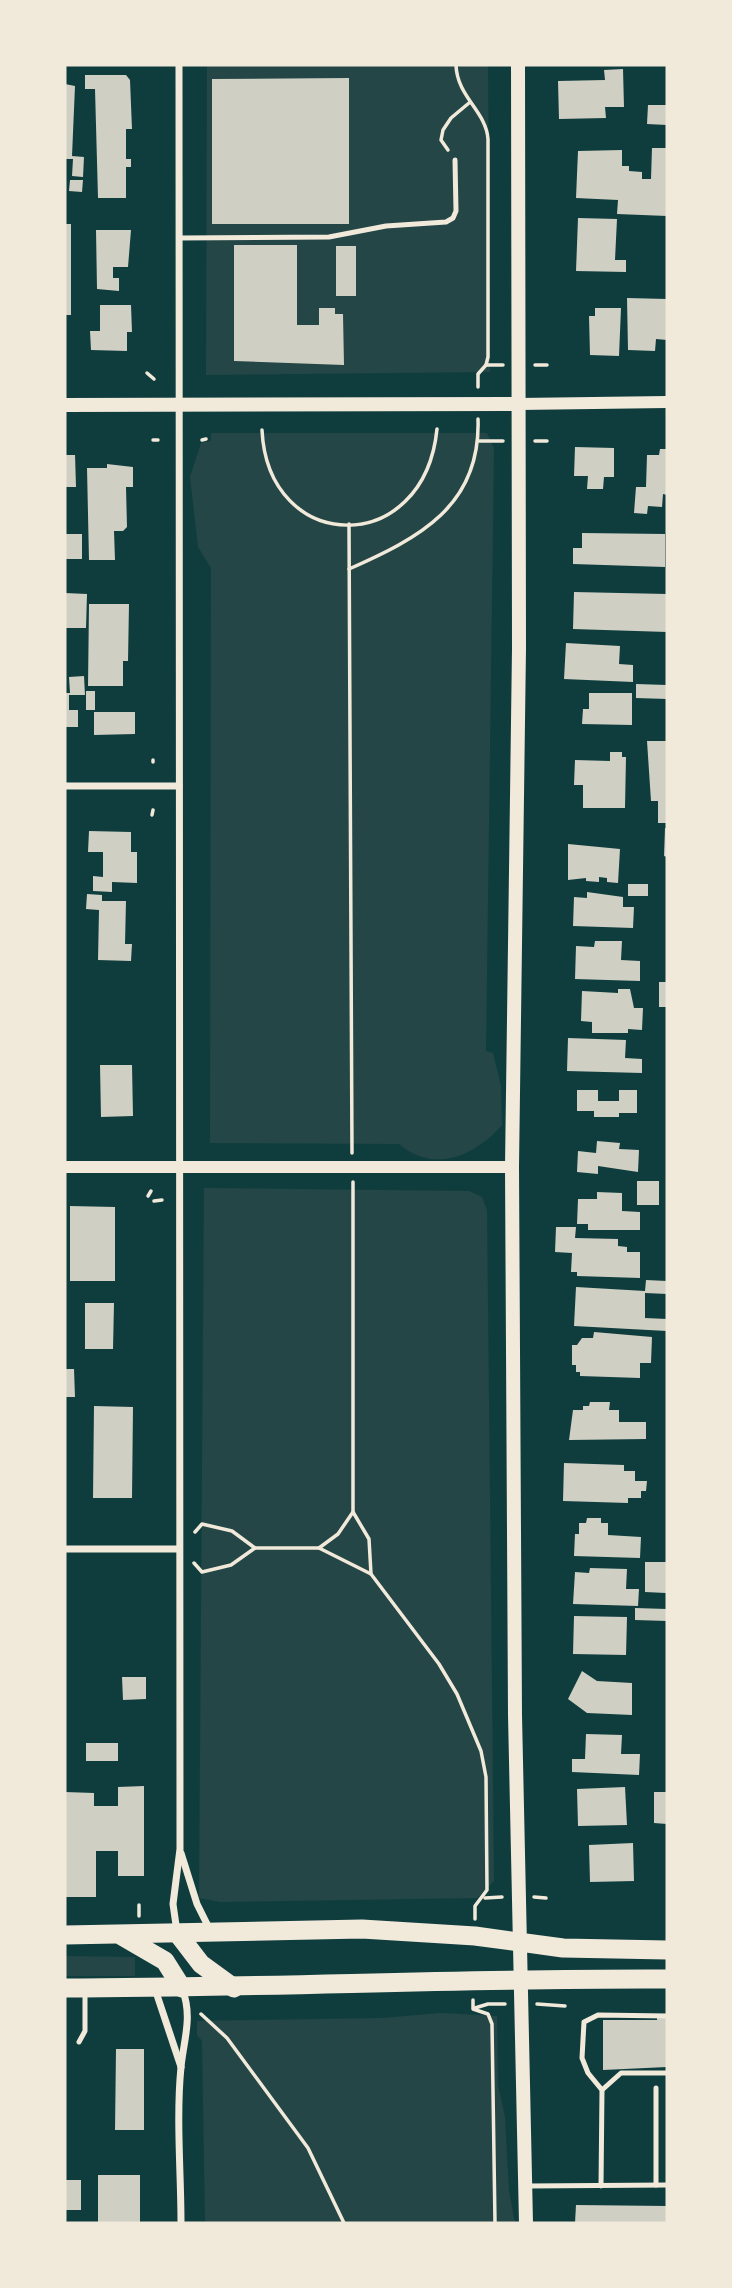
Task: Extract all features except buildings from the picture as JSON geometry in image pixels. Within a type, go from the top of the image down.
[{"type":"highway","points":[[65,1935],[362,1929],[564,1948],[667,1950]]},
{"type":"highway","points":[[178,1934],[201,1964],[234,1988]]},
{"type":"highway","points":[[121,1935],[165,1961],[182,1988]]},
{"type":"highway","points":[[75,1988],[234,1988],[521,1978],[667,1979]]},
{"type":"main road","points":[[518,65],[519,648],[512,1167],[520,1942],[526,2223]]},
{"type":"main road","points":[[65,405],[519,404]]},
{"type":"street","points":[[178,1934],[173,1904],[180,1849],[179,65]]},
{"type":"street","points":[[519,404],[667,402]]},
{"type":"street","points":[[65,786],[179,786]]},
{"type":"street","points":[[65,1167],[512,1167]]},
{"type":"street","points":[[65,1549],[179,1549]]},
{"type":"street","points":[[180,1849],[197,1904],[212,1934]]},
{"type":"street","points":[[181,2223],[181,2067],[189,2027],[188,2004],[182,1988]]},
{"type":"street","points":[[155,1989],[181,2067]]},
{"type":"lane","points":[[179,238],[329,237],[386,226],[446,222],[453,218],[456,211],[455,160]]},
{"type":"lane","points":[[75,1988],[85,2031],[79,2042]]},
{"type":"lane","points":[[601,2186],[602,2090],[588,2073],[582,2058],[584,2022],[598,2015],[667,2016]]},
{"type":"lane","points":[[602,2090],[621,2073],[667,2073]]},
{"type":"lane","points":[[656,2088],[656,2185]]},
{"type":"lane","points":[[525,2186],[667,2185]]},
{"type":"path","points":[[456,65],[458,82],[485,125],[488,139],[489,365],[478,374],[478,379]]},
{"type":"path","points":[[455,160],[441,141],[443,130],[469,103]]},
{"type":"path","points":[[147,373],[154,379]]},
{"type":"path","points":[[349,569],[419,535],[438,522],[466,481],[478,440],[478,427]]},
{"type":"path","points":[[262,430],[265,462],[286,498],[321,520],[349,524],[382,518],[401,507],[417,491],[432,462],[436,429]]},
{"type":"path","points":[[478,440],[491,440]]},
{"type":"path","points":[[349,524],[352,1151]]},
{"type":"path","points":[[352,1184],[353,1513],[369,1539],[371,1574]]},
{"type":"path","points":[[154,1201],[162,1200]]},
{"type":"path","points":[[318,1548],[338,1534],[353,1513]]},
{"type":"path","points":[[202,1524],[232,1531],[255,1548],[318,1548],[371,1574],[439,1664],[457,1694],[481,1751],[486,1777],[487,1898],[475,1906],[475,1912]]},
{"type":"path","points":[[202,1572],[231,1566],[255,1548]]},
{"type":"path","points":[[473,1998],[473,2009]]},
{"type":"path","points":[[473,2009],[488,2004]]},
{"type":"path","points":[[473,2009],[488,2014],[492,2024],[495,2223]]},
{"type":"path","points":[[201,2014],[227,2038],[308,2148],[344,2223]]},
{"type":"shaded area","points":[[207,65],[488,65],[490,372],[206,375]]},
{"type":"shaded area","points":[[211,433],[487,433],[494,448],[486,1051],[493,1053],[501,1086],[502,1125],[467,1153],[440,1159],[412,1153],[399,1144],[210,1143],[211,568],[198,547],[190,477],[201,443],[211,441]]},
{"type":"shaded area","points":[[204,1188],[469,1191],[482,1197],[487,1210],[494,1881],[477,1898],[220,1902],[199,1898]]},
{"type":"shaded area","points":[[65,1956],[135,1957],[135,1976],[65,1976]]},
{"type":"shaded area","points":[[441,2013],[497,2016],[498,2085],[505,2117],[509,2191],[515,2223],[205,2223],[202,2041],[197,2035],[197,2021],[382,2018]]}]
